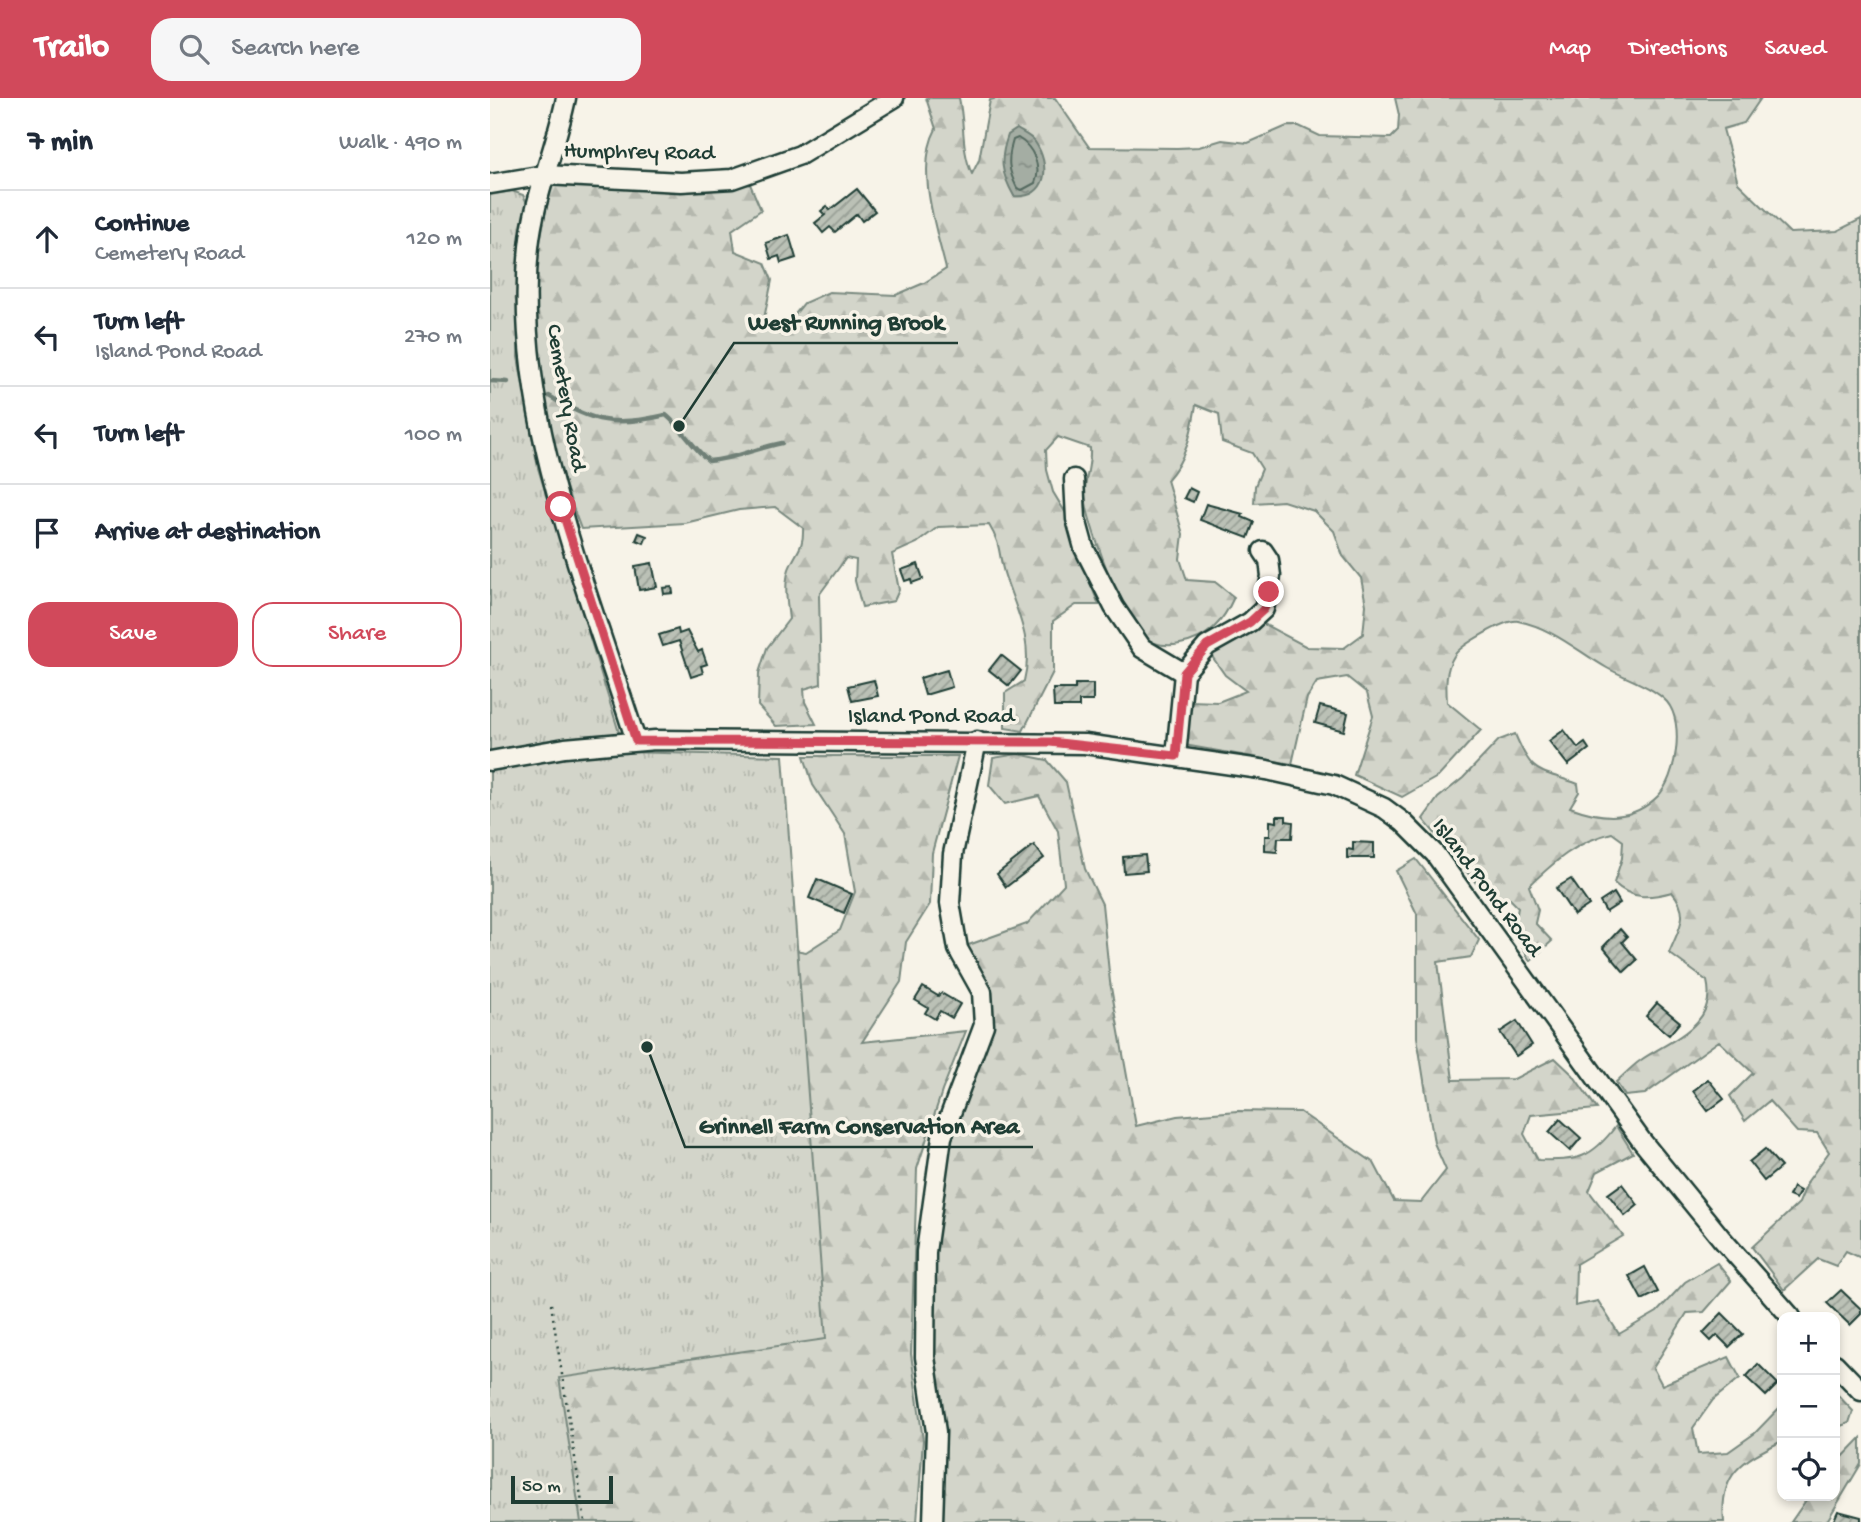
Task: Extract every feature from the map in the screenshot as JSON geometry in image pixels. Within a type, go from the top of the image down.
[{"type":"street","name":"Cemetery Road","points":[[566,98],[529,244],[527,327],[531,376],[549,464],[636,741]]},
{"type":"street","name":"Humphrey Road","points":[[490,184],[545,175],[681,182],[732,179],[800,155],[894,98]]},
{"type":"street","points":[[1074,479],[1076,519],[1084,548],[1114,607],[1142,648],[1184,673]]},
{"type":"street","points":[[1176,756],[1184,673],[1207,646],[1250,622],[1264,609],[1271,576],[1269,560],[1263,551]]},
{"type":"street","name":"Island Pond Road","points":[[490,761],[565,748],[636,741],[977,741],[1085,744],[1280,773],[1334,785],[1373,802],[1410,828],[1448,870],[1641,1140],[1721,1238],[1787,1312]]},
{"type":"street","points":[[933,1522],[936,1433],[925,1357],[926,1252],[942,1137],[984,1025],[982,992],[958,949],[950,903],[953,854],[977,741]]},
{"type":"street","points":[[1840,1369],[1861,1391]]},
{"type":"path","points":[[551,1304],[585,1522]]},
{"type":"green space","points":[[926,98],[959,98],[966,156],[972,174],[979,160],[990,100],[997,98],[1055,98],[1089,147],[1177,148],[1199,147],[1222,140],[1248,143],[1287,126],[1299,126],[1320,136],[1391,138],[1398,131],[1399,115],[1395,98],[1761,98],[1744,123],[1723,129],[1738,183],[1790,233],[1837,231],[1861,219],[1861,1258],[1846,1251],[1836,1266],[1818,1259],[1784,1290],[1752,1247],[1799,1203],[1808,1181],[1829,1152],[1817,1133],[1797,1132],[1769,1101],[1745,1121],[1730,1096],[1753,1073],[1719,1041],[1645,1094],[1625,1096],[1616,1082],[1638,1062],[1689,1030],[1699,1020],[1709,996],[1707,981],[1669,953],[1682,914],[1678,900],[1672,892],[1656,896],[1634,895],[1614,883],[1622,858],[1623,841],[1612,833],[1588,841],[1557,861],[1529,886],[1538,910],[1535,923],[1552,941],[1530,961],[1514,932],[1518,907],[1510,899],[1495,906],[1423,819],[1438,798],[1463,778],[1499,740],[1515,734],[1527,758],[1538,770],[1578,784],[1579,792],[1570,807],[1605,816],[1638,810],[1658,796],[1670,777],[1674,764],[1676,723],[1673,711],[1661,696],[1607,668],[1554,634],[1531,624],[1512,621],[1494,628],[1458,651],[1449,667],[1447,702],[1481,730],[1439,776],[1402,797],[1354,775],[1373,716],[1367,693],[1347,677],[1317,682],[1307,698],[1292,764],[1184,745],[1190,701],[1218,702],[1246,691],[1225,675],[1211,655],[1260,622],[1307,647],[1344,648],[1363,634],[1366,605],[1361,578],[1343,556],[1334,531],[1314,511],[1283,501],[1254,503],[1255,486],[1262,469],[1252,453],[1222,442],[1219,414],[1196,405],[1184,454],[1167,480],[1183,534],[1180,559],[1187,580],[1215,582],[1234,597],[1219,622],[1206,634],[1190,642],[1160,644],[1142,637],[1133,627],[1103,559],[1086,502],[1090,448],[1058,437],[1046,450],[1047,470],[1053,492],[1068,517],[1080,558],[1099,605],[1076,605],[1053,621],[1053,672],[1023,731],[1005,728],[1005,693],[1024,681],[1027,667],[1026,640],[998,545],[989,525],[938,527],[917,543],[892,554],[899,590],[894,601],[862,607],[855,581],[856,560],[846,558],[819,595],[821,684],[804,689],[805,702],[816,724],[776,726],[758,706],[759,673],[767,648],[789,619],[787,575],[801,545],[803,528],[775,507],[739,510],[685,523],[581,529],[558,463],[550,429],[535,326],[538,256],[552,182],[699,191],[750,184],[761,210],[732,230],[735,251],[765,263],[772,280],[762,328],[779,334],[804,303],[829,292],[896,295],[924,283],[946,269],[929,198],[927,161],[936,129]]},
{"type":"green space","points":[[512,191],[523,195],[530,209],[521,249],[518,357],[538,468],[625,752],[783,756],[826,1339],[559,1378],[581,1522],[490,1522],[490,195]]},
{"type":"green space","points":[[1018,754],[1047,760],[1066,782],[1085,869],[1102,904],[1110,982],[1136,1126],[1177,1116],[1238,1111],[1300,1112],[1374,1163],[1394,1201],[1421,1202],[1446,1170],[1434,1143],[1417,1037],[1417,914],[1396,871],[1416,859],[1479,940],[1471,957],[1438,962],[1453,1080],[1514,1079],[1555,1058],[1573,1075],[1597,1109],[1531,1115],[1524,1134],[1538,1160],[1564,1160],[1583,1156],[1599,1145],[1616,1126],[1633,1153],[1597,1172],[1589,1191],[1623,1236],[1576,1264],[1575,1306],[1598,1301],[1619,1334],[1657,1312],[1685,1282],[1717,1263],[1731,1281],[1704,1312],[1687,1313],[1653,1368],[1662,1385],[1729,1357],[1740,1378],[1713,1400],[1693,1428],[1698,1454],[1728,1452],[1755,1433],[1777,1410],[1777,1444],[1755,1455],[1736,1471],[1725,1491],[1724,1522],[941,1522],[931,1339],[932,1257],[942,1180],[957,1106],[987,1034],[963,947],[1027,924],[1064,884],[1058,831],[1039,796],[1005,804],[989,785],[993,758]]},
{"type":"green space","points":[[804,756],[958,756],[932,853],[930,904],[906,942],[901,982],[862,1042],[966,1031],[942,1091],[917,1169],[911,1354],[923,1440],[917,1522],[570,1522],[490,783],[784,948],[806,952],[840,930],[855,892],[845,834],[813,785]]},
{"type":"green space","points":[[1840,1397],[1853,1411],[1849,1423],[1840,1426]]},
{"type":"green space","points":[[1861,1438],[1861,1464],[1840,1499],[1840,1460]]},
{"type":"green space","points":[[1806,1501],[1839,1501],[1827,1521],[1791,1522]]},
{"type":"water","points":[[1017,129],[1035,142],[1044,170],[1040,186],[1034,192],[1014,196],[1004,173],[1003,152],[1008,135]]},
{"type":"building","points":[[857,189],[875,211],[862,221],[857,214],[835,232],[830,227],[823,233],[815,223],[825,215],[821,211],[827,206],[830,210]]},
{"type":"building","points":[[789,235],[796,258],[781,263],[779,256],[771,259],[766,243]]},
{"type":"building","points":[[1189,488],[1197,492],[1193,502],[1184,498]]},
{"type":"building","points":[[1206,504],[1243,514],[1242,517],[1254,522],[1248,538],[1200,520]]},
{"type":"building","points":[[639,533],[647,536],[644,543],[636,540]]},
{"type":"building","points":[[652,563],[657,587],[639,590],[635,566]]},
{"type":"building","points":[[918,564],[923,579],[912,583],[911,579],[905,581],[901,570]]},
{"type":"building","points":[[672,587],[673,593],[664,594],[663,588]]},
{"type":"building","points":[[678,629],[679,634],[687,631],[698,652],[702,650],[707,664],[701,666],[703,673],[691,677],[679,641],[663,646],[659,635]]},
{"type":"building","points":[[1001,655],[1021,671],[1009,686],[989,670]]},
{"type":"building","points":[[947,670],[952,687],[925,695],[920,678]]},
{"type":"building","points":[[874,680],[878,696],[852,701],[848,686]]},
{"type":"building","points":[[1075,684],[1093,684],[1093,701],[1079,701],[1079,707],[1054,707],[1053,689],[1075,689]]},
{"type":"building","points":[[1320,706],[1348,713],[1344,731],[1315,723]]},
{"type":"building","points":[[1564,730],[1578,748],[1585,743],[1589,749],[1568,765],[1549,741]]},
{"type":"building","points":[[1277,816],[1286,816],[1286,821],[1293,822],[1292,838],[1278,838],[1277,852],[1265,851],[1265,836],[1270,836],[1270,821],[1277,822]]},
{"type":"building","points":[[1353,842],[1374,843],[1374,858],[1347,858],[1347,849],[1353,850]]},
{"type":"building","points":[[1034,845],[1044,858],[1006,887],[997,874]]},
{"type":"building","points":[[1145,855],[1147,871],[1124,873],[1123,857]]},
{"type":"building","points":[[817,879],[852,894],[844,913],[809,898]]},
{"type":"building","points":[[1571,879],[1589,905],[1574,915],[1556,888]]},
{"type":"building","points":[[1614,893],[1620,903],[1606,912],[1600,902]]},
{"type":"building","points":[[1620,929],[1627,937],[1622,942],[1637,960],[1624,972],[1603,947]]},
{"type":"building","points":[[923,987],[960,1004],[952,1018],[940,1011],[935,1019],[925,1013],[928,1008],[915,1000]]},
{"type":"building","points":[[1657,1003],[1680,1022],[1669,1035],[1646,1016]]},
{"type":"building","points":[[1517,1021],[1532,1045],[1516,1056],[1500,1032]]},
{"type":"building","points":[[1708,1079],[1724,1099],[1708,1111],[1693,1091]]},
{"type":"building","points":[[1560,1119],[1581,1138],[1570,1151],[1549,1132]]},
{"type":"building","points":[[1765,1149],[1781,1167],[1764,1181],[1749,1162]]},
{"type":"building","points":[[1622,1184],[1638,1205],[1625,1216],[1608,1194]]},
{"type":"building","points":[[1793,1187],[1800,1191],[1796,1199],[1789,1196]]},
{"type":"building","points":[[1645,1267],[1658,1292],[1642,1300],[1629,1276]]},
{"type":"building","points":[[1841,1290],[1861,1309],[1861,1314],[1850,1325],[1840,1312],[1827,1303]]},
{"type":"building","points":[[1722,1313],[1743,1334],[1729,1347],[1717,1335],[1711,1341],[1703,1333]]},
{"type":"building","points":[[1758,1364],[1777,1385],[1766,1396],[1746,1377]]},
{"type":"building","points":[[1838,1511],[1861,1517],[1861,1522],[1833,1522]]},
{"type":"waterway","points":[[490,381],[508,382]]},
{"type":"waterway","points":[[549,396],[579,412],[605,420],[632,421],[666,415],[709,461],[782,443]]},
{"type":"place","name":"West Running Brook","points":[[679,426]]},
{"type":"place","name":"Grinnell Farm Conservation Area","points":[[647,1047]]},
{"type":"route","points":[[561,507],[636,741],[1050,742],[1176,756],[1184,673],[1207,646],[1250,622],[1264,609],[1269,592]]}]
